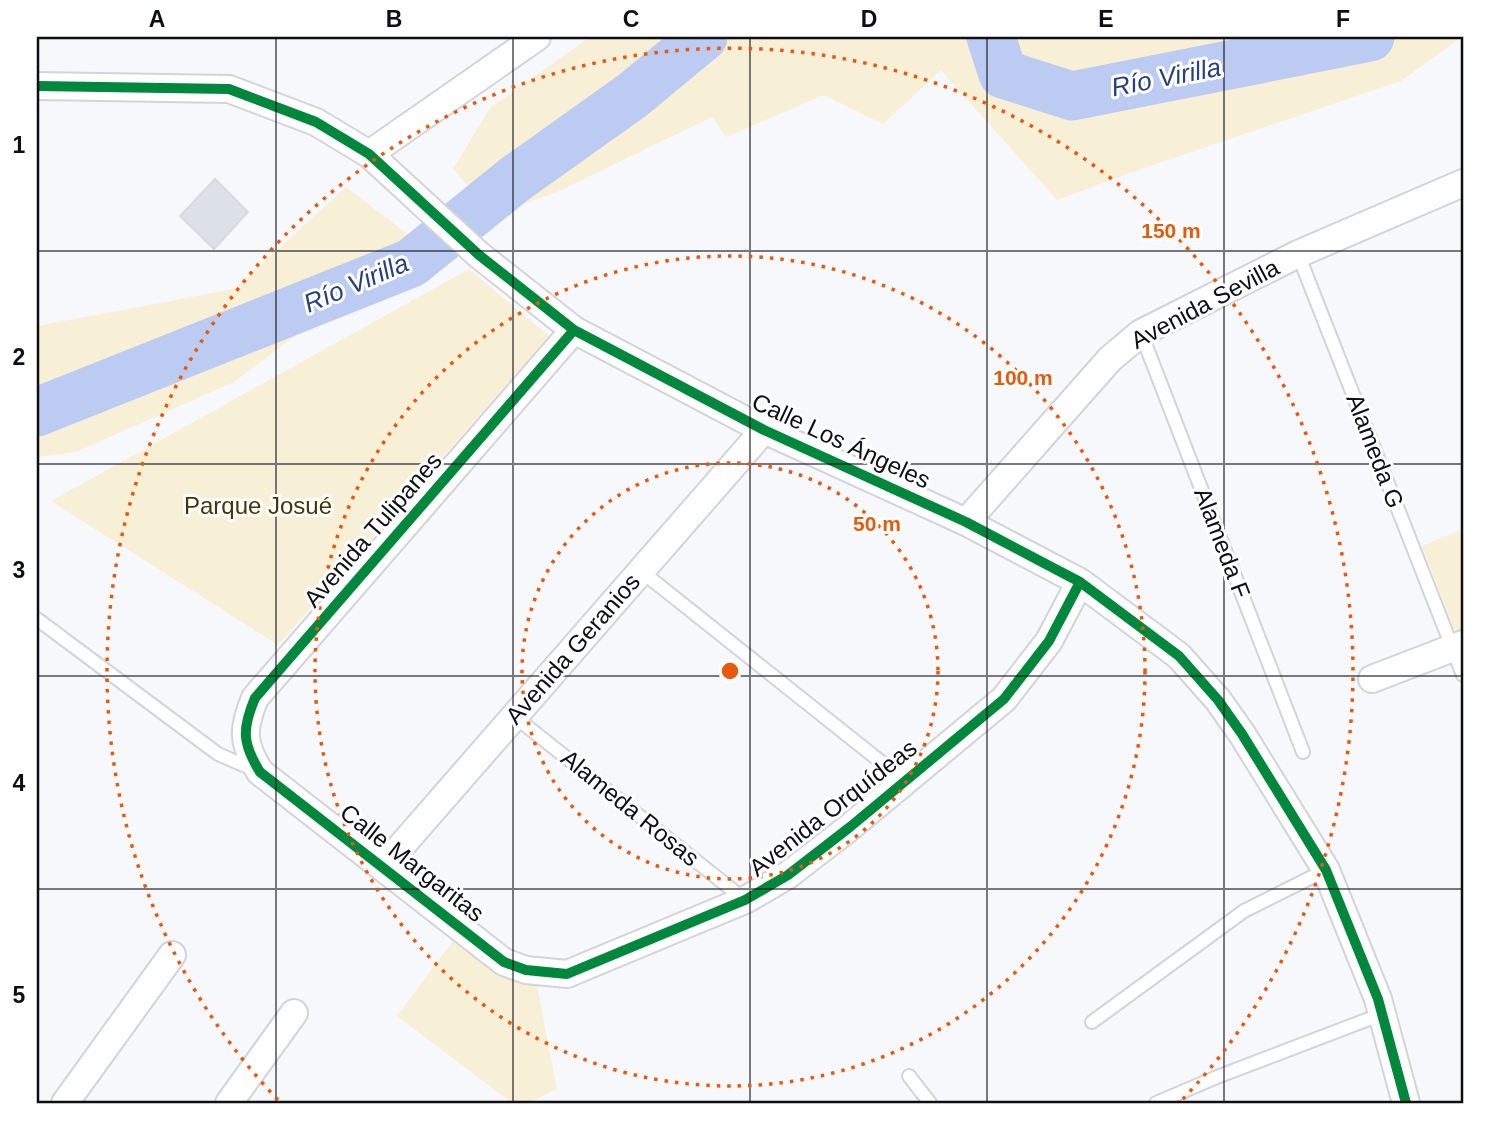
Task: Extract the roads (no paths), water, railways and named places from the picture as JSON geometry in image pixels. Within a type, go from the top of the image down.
[{"type":"street","points":[[369,154],[537,37]]},
{"type":"street","name":"Calle Los Ángeles","points":[[37,86],[229,89],[317,122],[369,154],[479,255],[574,330],[764,430],[966,522],[1080,582],[1179,656],[1218,700],[1326,870],[1382,1014],[1406,1103]]},
{"type":"street","name":"Avenida Sevilla","points":[[966,522],[1110,359],[1141,333],[1298,254],[1463,183]]},
{"type":"street","name":"Avenida Tulipanes","points":[[260,772],[250,755],[244,736],[255,698],[574,330]]},
{"type":"street","name":"Avenida Geranios","points":[[383,867],[764,430]]},
{"type":"street","name":"Avenida Orquídeas","points":[[544,974],[568,974],[745,900],[788,875],[1004,699],[1049,641],[1080,582]]},
{"type":"street","points":[[1371,679],[1458,646]]},
{"type":"street","name":"Calle Margaritas","points":[[260,772],[504,962],[544,974]]},
{"type":"street","points":[[65,1103],[173,955]]},
{"type":"street","points":[[229,1103],[294,1013]]},
{"type":"lane","name":"Alameda G","points":[[1298,254],[1458,646],[1463,675]]},
{"type":"lane","name":"Alameda F","points":[[1141,333],[1303,752]]},
{"type":"lane","points":[[641,571],[905,781]]},
{"type":"lane","points":[[37,620],[218,754],[260,772]]},
{"type":"lane","name":"Alameda Rosas","points":[[514,716],[745,900]]},
{"type":"lane","points":[[1092,1022],[1244,911],[1326,870]]},
{"type":"lane","points":[[1156,1103],[1382,1014]]},
{"type":"lane","points":[[909,1076],[930,1103]]},
{"type":"waterway","name":"Río Virilla","points":[[37,412],[411,263],[515,179],[633,95],[703,37]]},
{"type":"waterway","name":"Río Virilla","points":[[991,37],[1003,74],[1072,96],[1370,37]]},
{"type":"park label","name":"Parque Josué","points":[[258,506]]}]
